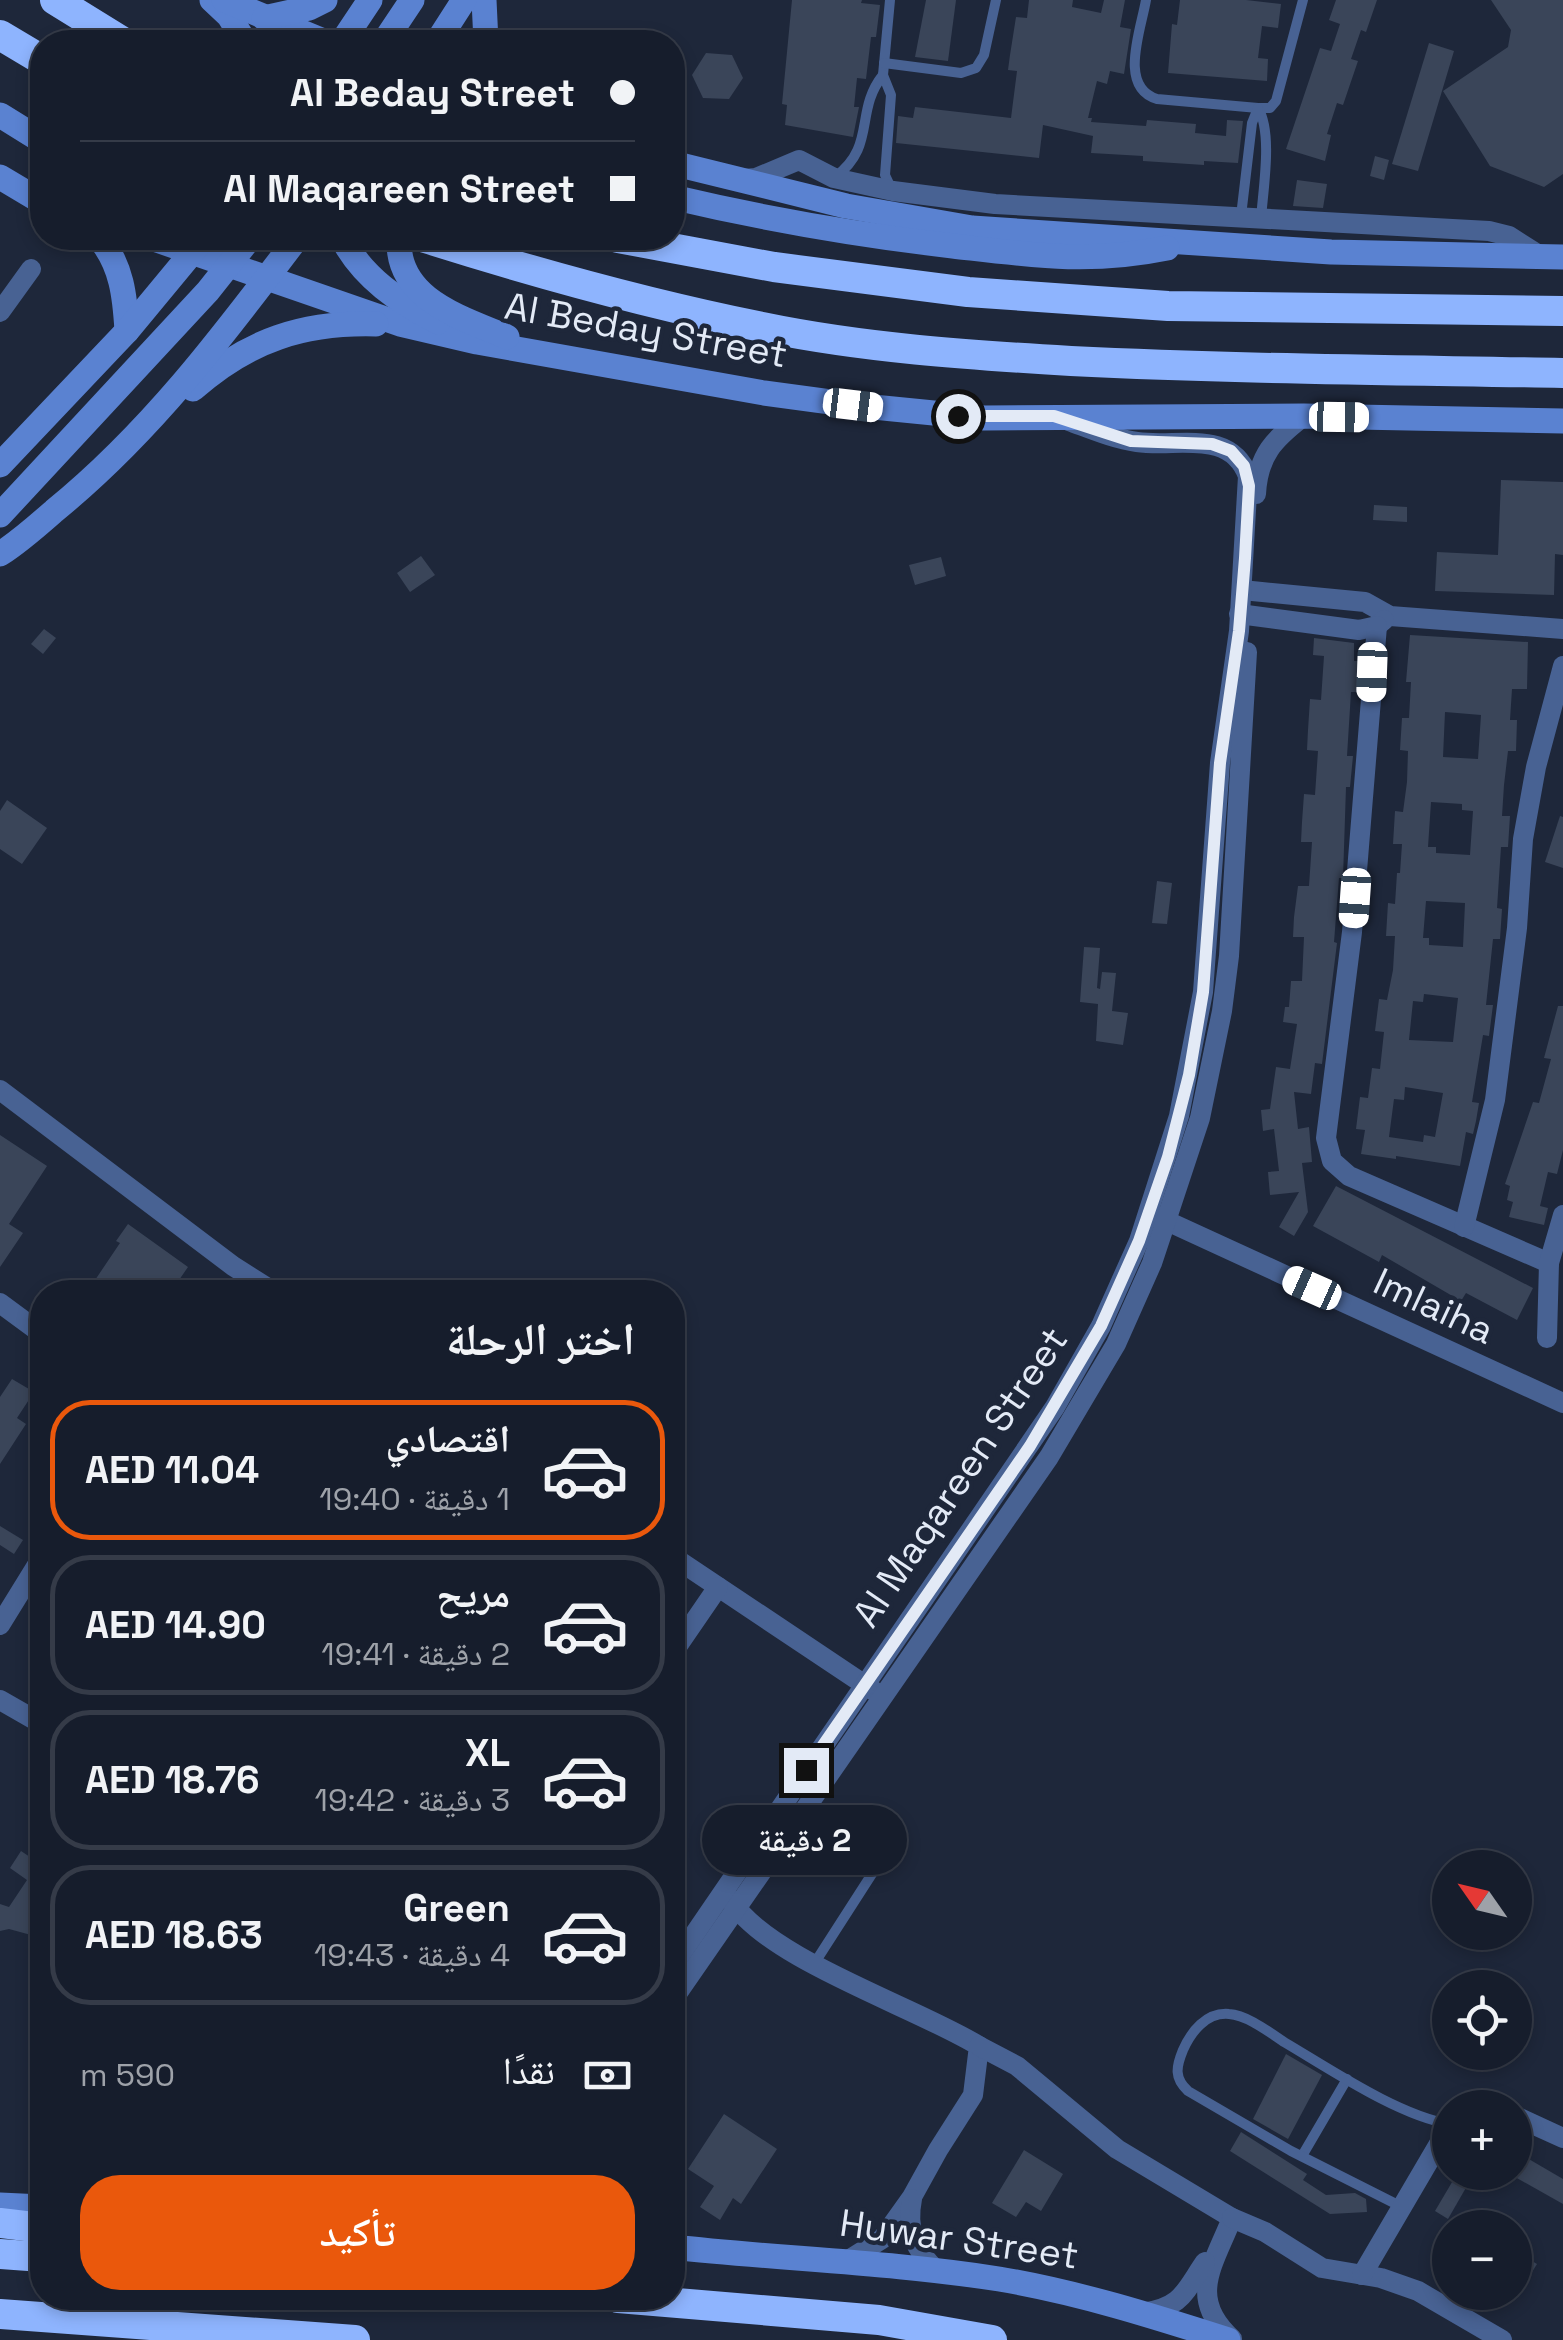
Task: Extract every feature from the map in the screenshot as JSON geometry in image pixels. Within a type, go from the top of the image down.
[{"type":"highway","points":[[54,0],[103,30]]},
{"type":"highway","points":[[0,35],[30,53]]},
{"type":"highway","name":"Al Beday Street","points":[[465,250],[600,291],[762,328],[974,355],[1148,365],[1563,373]]},
{"type":"highway","points":[[684,250],[774,267],[968,292],[1168,306],[1563,311]]},
{"type":"highway","points":[[0,2223],[30,2227]]},
{"type":"highway","points":[[0,2254],[30,2255]]},
{"type":"highway","points":[[685,2304],[879,2320],[992,2340]]},
{"type":"highway","points":[[0,2314],[355,2340]]},
{"type":"highway","points":[[211,2340],[276,2333]]},
{"type":"main road","points":[[222,1],[263,30],[325,0]]},
{"type":"main road","points":[[350,30],[370,0]]},
{"type":"main road","points":[[392,30],[412,0]]},
{"type":"main road","points":[[445,30],[464,0]]},
{"type":"main road","points":[[484,0],[485,30]]},
{"type":"main road","points":[[222,1],[237,30]]},
{"type":"main road","points":[[0,115],[30,134]]},
{"type":"main road","points":[[0,161],[30,178]]},
{"type":"main road","points":[[685,167],[846,206],[972,228],[1331,252],[1554,257]]},
{"type":"main road","points":[[0,178],[30,195]]},
{"type":"main road","points":[[685,201],[874,237],[1064,259],[1103,259],[1201,241]]},
{"type":"main road","points":[[107,250],[118,268],[126,299],[127,331]]},
{"type":"main road","points":[[0,465],[127,331],[195,250]]},
{"type":"main road","name":"Al Beday Street","points":[[206,250],[229,265],[400,324],[477,342],[764,393],[912,412],[984,418],[1304,416],[1563,421]]},
{"type":"main road","points":[[0,515],[241,250]]},
{"type":"main road","points":[[133,442],[288,250]]},
{"type":"main road","points":[[351,250],[378,285],[408,306],[477,342]]},
{"type":"main road","points":[[398,250],[408,278],[426,299],[542,353]]},
{"type":"main road","points":[[0,554],[88,484],[200,382],[232,360],[314,325],[400,324]]},
{"type":"main road","points":[[0,2204],[30,2206]]},
{"type":"main road","name":"Huwar Street","points":[[685,2248],[936,2270],[1036,2286],[1230,2340]]},
{"type":"street","points":[[735,180],[756,178],[799,160],[834,178],[893,191],[995,204],[1489,232],[1509,236],[1554,257]]},
{"type":"street","points":[[0,312],[30,269]]},
{"type":"street","name":"Al Maqareen Street","points":[[1054,416],[1131,441],[1212,444],[1231,451],[1244,466],[1249,486],[1246,590]]},
{"type":"street","name":"Al Maqareen Street","points":[[685,1981],[736,1908],[1055,1408],[1158,1217],[1203,992],[1220,763],[1244,614],[1260,464],[1278,436],[1304,416]]},
{"type":"street","points":[[1246,590],[1365,602],[1383,621],[1352,932],[1326,1138],[1332,1161],[1349,1176],[1549,1263]]},
{"type":"street","points":[[1244,614],[1359,630],[1383,621],[1563,629]]},
{"type":"street","points":[[1464,1227],[1495,1100],[1515,946],[1523,839],[1536,767],[1563,666]]},
{"type":"street","points":[[0,1090],[255,1280]]},
{"type":"street","points":[[1547,1338],[1549,1263],[1563,1215]]},
{"type":"street","name":"Imlaiha","points":[[1158,1217],[1563,1403]]},
{"type":"street","points":[[0,1303],[30,1325]]},
{"type":"street","points":[[685,1564],[873,1690]]},
{"type":"street","points":[[0,1625],[30,1576]]},
{"type":"street","points":[[685,1635],[718,1586]]},
{"type":"street","name":"Al Maqareen Street","points":[[685,1947],[873,1690]]},
{"type":"street","points":[[0,1700],[30,1717]]},
{"type":"street","points":[[728,1885],[736,1908],[764,1932],[814,1964],[942,2024],[1018,2066],[1118,2149],[1232,2218],[1266,2232],[1322,2268],[1418,2291],[1502,2340]]},
{"type":"street","points":[[847,2261],[872,2248],[889,2232],[912,2197],[973,2095],[979,2046]]},
{"type":"street","points":[[1532,2124],[1563,2138]]},
{"type":"street","points":[[1362,2275],[1432,2157]]},
{"type":"street","points":[[912,2197],[912,2235],[924,2258],[936,2270]]},
{"type":"street","points":[[1230,2340],[1212,2317],[1205,2295],[1232,2218]]},
{"type":"street","points":[[1142,2313],[1161,2310],[1180,2300],[1221,2246]]},
{"type":"lane","points":[[890,0],[883,69],[891,96],[885,176],[893,191]]},
{"type":"lane","points":[[883,69],[961,72],[976,68],[984,55],[996,0]]},
{"type":"lane","points":[[1146,0],[1134,69],[1144,95],[1258,108],[1270,108],[1276,102],[1303,0]]},
{"type":"lane","points":[[834,178],[857,156],[864,136],[869,92],[883,69]]},
{"type":"lane","points":[[1251,217],[1265,140],[1263,116],[1258,108]]},
{"type":"lane","points":[[1251,217],[1252,124],[1258,108]]},
{"type":"lane","points":[[814,1964],[896,1835]]},
{"type":"lane","points":[[1402,2207],[1302,2156],[1178,2082],[1176,2069],[1196,2027],[1209,2018],[1229,2014],[1432,2122]]},
{"type":"lane","points":[[1302,2156],[1348,2079]]},
{"type":"building","points":[[792,0],[862,0],[861,3],[880,5],[866,79],[857,78],[854,107],[859,107],[853,137],[785,125],[787,105],[782,104]]},
{"type":"building","points":[[926,0],[956,0],[948,61],[915,57]]},
{"type":"building","points":[[1029,0],[1073,0],[1072,7],[1101,13],[1104,0],[1125,0],[1120,27],[1131,29],[1124,74],[1110,71],[1107,84],[1097,81],[1088,118],[1092,118],[1091,122],[1146,126],[1147,120],[1196,124],[1195,133],[1226,136],[1227,120],[1243,121],[1238,163],[1143,161],[1143,156],[1091,153],[1093,136],[1043,125],[1039,158],[896,143],[898,116],[913,118],[915,107],[1011,118],[1017,71],[1008,70],[1010,55],[1016,17],[1027,18]]},
{"type":"building","points":[[1180,0],[1281,4],[1278,28],[1262,26],[1258,58],[1268,59],[1267,81],[1168,73],[1172,24],[1177,25]]},
{"type":"building","points":[[1336,0],[1377,0],[1351,59],[1358,61],[1343,105],[1337,103],[1327,134],[1331,135],[1325,161],[1286,149],[1320,48],[1331,51],[1340,24],[1329,20]]},
{"type":"building","points":[[1491,0],[1563,0],[1563,174],[1544,187],[1490,166],[1443,91],[1508,47],[1511,30]]},
{"type":"building","points":[[1429,43],[1454,51],[1418,171],[1392,164]]},
{"type":"building","points":[[706,53],[732,55],[743,78],[729,99],[703,98],[692,75]]},
{"type":"building","points":[[1375,156],[1389,160],[1384,180],[1370,176]]},
{"type":"building","points":[[1297,180],[1327,184],[1323,208],[1293,206]]},
{"type":"building","points":[[1501,480],[1563,482],[1563,555],[1555,554],[1554,595],[1435,591],[1437,552],[1498,555]]},
{"type":"building","points":[[1374,505],[1407,507],[1407,522],[1373,520]]},
{"type":"building","points":[[421,556],[435,575],[410,592],[397,573]]},
{"type":"building","points":[[941,557],[946,576],[915,585],[909,565]]},
{"type":"building","points":[[44,629],[56,638],[43,654],[31,644]]},
{"type":"building","points":[[1410,635],[1528,642],[1527,689],[1512,689],[1510,720],[1517,720],[1516,751],[1508,751],[1504,785],[1502,816],[1510,816],[1508,847],[1501,847],[1497,908],[1502,909],[1500,939],[1493,939],[1486,1005],[1493,1005],[1489,1036],[1483,1035],[1472,1102],[1479,1103],[1476,1121],[1473,1134],[1466,1132],[1460,1166],[1361,1154],[1365,1130],[1356,1129],[1360,1097],[1368,1098],[1372,1068],[1380,1069],[1384,1032],[1375,1031],[1379,999],[1387,1000],[1393,970],[1395,936],[1386,936],[1388,903],[1395,904],[1400,873],[1402,844],[1393,844],[1395,811],[1403,812],[1407,782],[1408,751],[1400,750],[1402,718],[1409,718],[1411,682],[1406,682]],"holes":[[[1445,712],[1481,715],[1478,759],[1443,757]],[[1431,802],[1462,804],[1462,810],[1473,811],[1470,855],[1436,853],[1436,847],[1428,847]],[[1426,901],[1465,903],[1463,947],[1429,945],[1429,938],[1423,938]],[[1424,994],[1458,998],[1453,1042],[1409,1040],[1413,1001],[1423,1002]],[[1405,1087],[1443,1093],[1435,1137],[1424,1135],[1423,1142],[1389,1137],[1394,1099],[1404,1100]]]},
{"type":"building","points":[[1314,638],[1354,643],[1354,661],[1360,661],[1358,692],[1351,692],[1347,756],[1353,756],[1350,787],[1346,787],[1343,878],[1339,878],[1334,942],[1337,943],[1322,1064],[1315,1063],[1311,1094],[1294,1092],[1298,1129],[1309,1127],[1312,1162],[1302,1163],[1308,1212],[1294,1236],[1279,1227],[1299,1192],[1270,1195],[1268,1172],[1279,1171],[1274,1129],[1263,1131],[1261,1110],[1270,1109],[1276,1067],[1290,1069],[1297,1024],[1283,1022],[1285,1007],[1289,1007],[1291,981],[1302,981],[1304,937],[1293,937],[1294,917],[1298,886],[1309,886],[1312,842],[1301,842],[1302,822],[1304,794],[1315,795],[1318,751],[1307,750],[1310,699],[1321,700],[1324,656],[1313,655]]},
{"type":"building","points":[[7,800],[47,828],[22,864],[0,849],[0,811]]},
{"type":"building","points":[[1560,816],[1563,817],[1563,868],[1545,862]]},
{"type":"building","points":[[1157,881],[1172,883],[1167,924],[1152,923]]},
{"type":"building","points":[[1084,947],[1100,948],[1097,988],[1100,989],[1102,972],[1116,973],[1112,1011],[1128,1013],[1123,1045],[1096,1041],[1098,1004],[1080,1002]]},
{"type":"building","points":[[1558,1006],[1563,1006],[1563,1150],[1557,1174],[1548,1172],[1540,1206],[1548,1208],[1544,1225],[1509,1217],[1513,1202],[1507,1200],[1510,1186],[1505,1184],[1533,1102],[1539,1103],[1551,1059],[1544,1058]]},
{"type":"building","points":[[0,1135],[47,1166],[9,1224],[23,1233],[0,1267]]},
{"type":"building","points":[[1336,1186],[1533,1288],[1517,1320],[1466,1293],[1461,1301],[1382,1255],[1379,1262],[1313,1226]]},
{"type":"building","points":[[128,1224],[188,1267],[179,1280],[95,1280],[120,1243],[116,1241]]},
{"type":"building","points":[[12,1379],[30,1390],[30,1398],[17,1418],[26,1424],[0,1464],[0,1397]]},
{"type":"building","points":[[0,1526],[23,1540],[14,1554],[0,1545]]},
{"type":"building","points":[[21,1851],[30,1857],[30,1935],[9,1929],[0,1931],[0,1904],[9,1907],[27,1880],[10,1868]]},
{"type":"building","points":[[852,1853],[867,1862],[859,1874],[844,1865]]},
{"type":"building","points":[[1286,2054],[1322,2075],[1288,2139],[1253,2119]]},
{"type":"building","points":[[724,2114],[777,2149],[741,2204],[733,2198],[720,2220],[700,2207],[714,2186],[688,2169]]},
{"type":"building","points":[[1241,2132],[1307,2174],[1303,2180],[1326,2195],[1355,2193],[1366,2199],[1367,2212],[1330,2214],[1230,2151]]},
{"type":"building","points":[[1024,2150],[1063,2174],[1041,2211],[1026,2202],[1016,2217],[992,2203]]},
{"type":"building","points":[[1532,2161],[1563,2179],[1563,2204],[1532,2187]]},
{"type":"building","points":[[1447,2190],[1465,2190],[1453,2210],[1436,2210]]},
{"type":"route","points":[[806,1770],[1030,1446],[1101,1326],[1139,1241],[1168,1157],[1189,1075],[1208,950],[1220,763],[1245,558],[1249,486],[1244,466],[1222,446],[1131,441],[1054,416],[958,416]]}]
